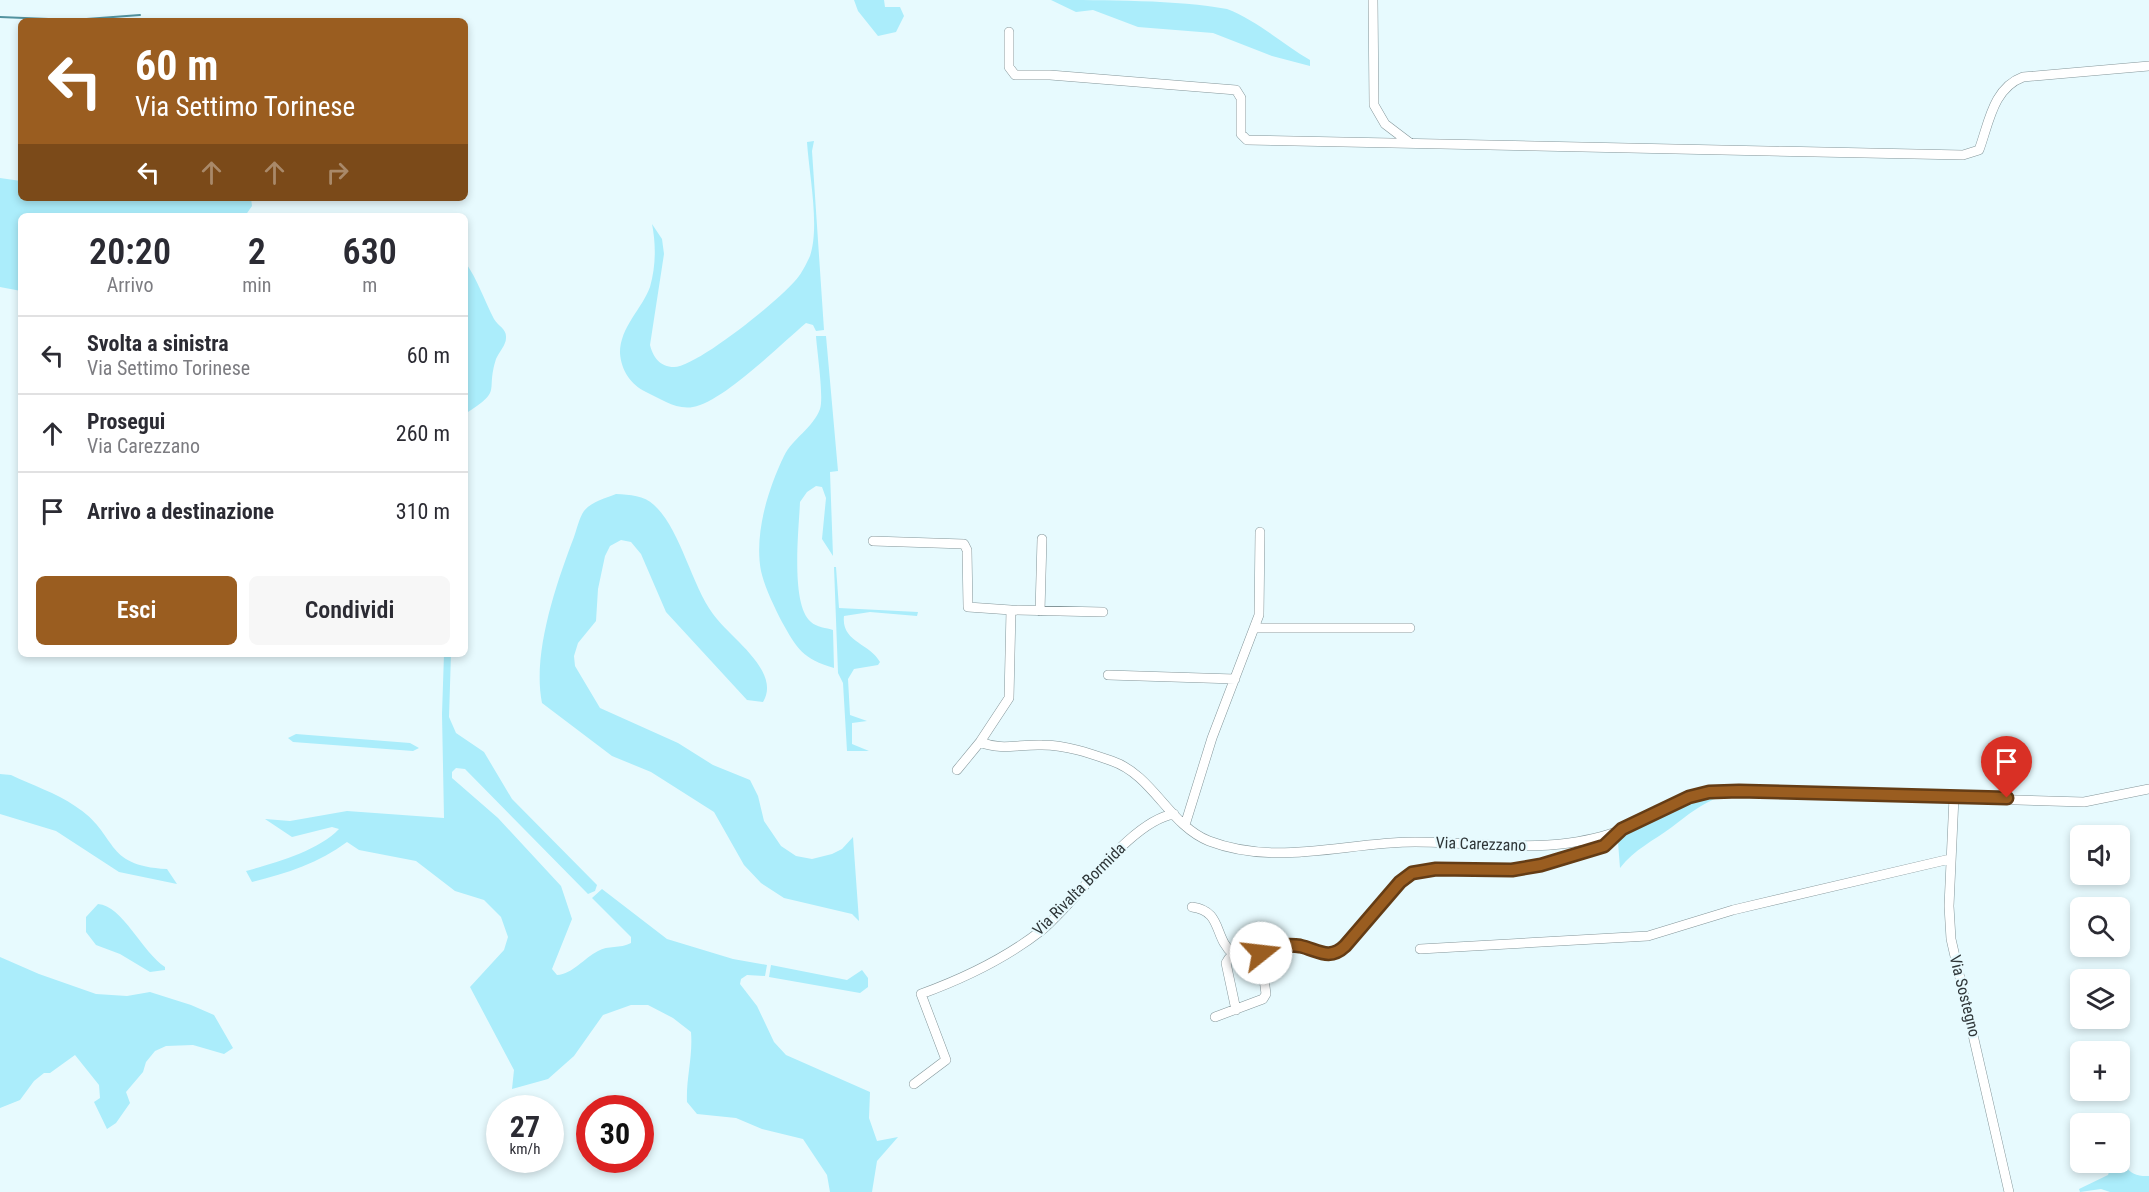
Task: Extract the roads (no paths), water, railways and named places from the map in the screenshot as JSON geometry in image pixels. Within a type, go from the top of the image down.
[{"type":"street","points":[[1373,0],[1374,105],[1385,124],[1410,143]]},
{"type":"street","points":[[1009,32],[1009,67],[1015,75],[1233,88],[1241,98],[1241,132],[1245,140],[1963,155],[1979,150],[2001,92],[2015,80],[2023,77],[2149,66]]},
{"type":"street","points":[[1185,825],[1212,738],[1254,628],[1261,601],[1260,532]]},
{"type":"street","points":[[1040,610],[1042,539]]},
{"type":"street","points":[[873,541],[964,543],[968,550],[968,607],[1104,612]]},
{"type":"street","points":[[957,770],[980,742],[1010,696],[1011,610]]},
{"type":"street","points":[[1254,628],[1410,628]]},
{"type":"street","points":[[1108,675],[1235,679]]},
{"type":"street","name":"Via Carezzano","points":[[980,742],[1000,748],[1048,745],[1074,749],[1114,761],[1138,776],[1185,825],[1212,842],[1252,851],[1284,854],[1406,842],[1541,845],[1583,840],[1622,829],[1678,801],[1709,792],[2084,802],[2149,789]]},
{"type":"street","name":"Via Sostegno","points":[[1954,797],[1949,913],[1953,947],[2009,1192]]},
{"type":"street","name":"Via Rivalta Bormida","points":[[914,1084],[946,1060],[921,994],[964,978],[995,962],[1026,941],[1069,904],[1139,831],[1158,818],[1174,814]]},
{"type":"street","points":[[1236,1010],[1226,963],[1233,954],[1268,947],[1294,946],[1324,954],[1333,954],[1345,946],[1400,882],[1412,873],[1436,869],[1512,870],[1531,867],[1601,847],[1622,829]]},
{"type":"street","points":[[1420,949],[1648,936],[1733,910],[1950,859]]},
{"type":"street","points":[[1192,907],[1206,911],[1214,918],[1223,943],[1233,954]]},
{"type":"street","points":[[1215,1017],[1259,1002],[1266,994],[1262,950]]},
{"type":"waterway","points":[[100,18],[140,15]]},
{"type":"waterway","points":[[0,17],[24,18]]}]
